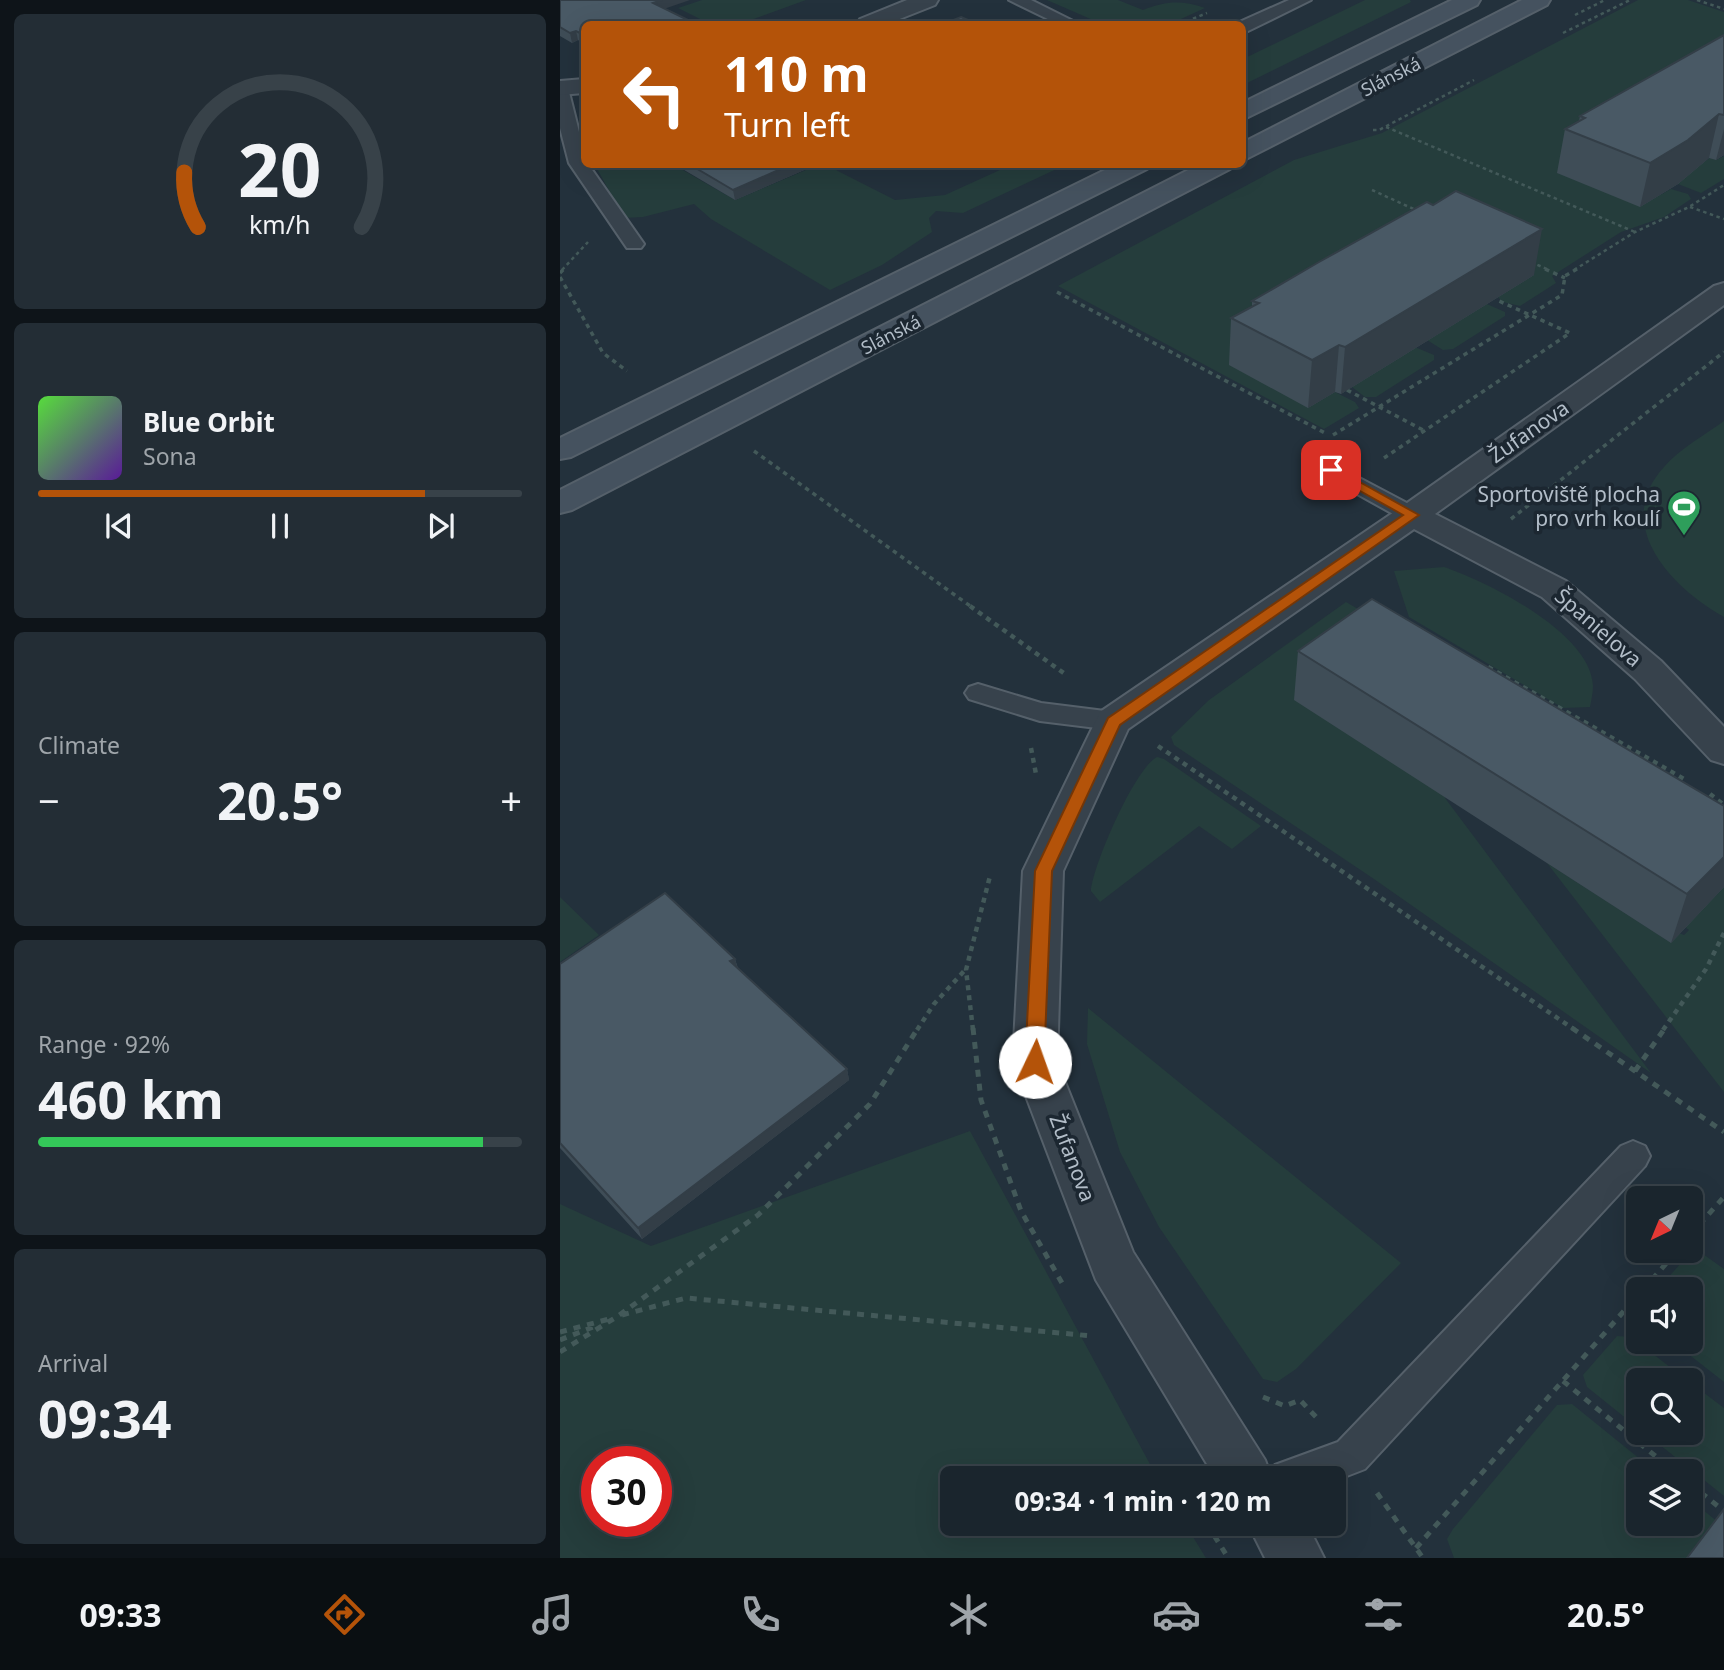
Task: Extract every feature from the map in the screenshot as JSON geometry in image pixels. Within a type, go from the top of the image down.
[{"type":"main road","name":"Slánská","points":[[1246,111],[1469,0]]},
{"type":"main road","name":"Slánská","points":[[1246,151],[1539,0]]},
{"type":"main road","points":[[560,450],[1130,168]]},
{"type":"main road","name":"Slánská","points":[[560,503],[1213,168]]},
{"type":"street","points":[[875,21],[927,0]]},
{"type":"street","points":[[560,90],[581,86]]},
{"type":"street","name":"Žufanova","points":[[1238,1466],[1114,1264],[1035,1062],[1043,871],[1113,721],[1412,515],[1724,292]]},
{"type":"street","name":"Španielova","points":[[1412,515],[1554,589],[1648,670],[1724,751]]},
{"type":"street","points":[[1283,1536],[1297,1558]]},
{"type":"lane","points":[[1017,0],[1065,21]]},
{"type":"lane","points":[[1246,25],[1303,0]]},
{"type":"lane","points":[[560,90],[581,167]]},
{"type":"lane","points":[[582,168],[634,243]]},
{"type":"lane","points":[[1331,470],[1412,515]]},
{"type":"lane","points":[[978,693],[1040,712],[1113,721]]},
{"type":"lane","points":[[1324,1466],[1351,1456],[1633,1156]]},
{"type":"path","points":[[1580,7],[1586,9],[1605,0]]},
{"type":"path","points":[[1697,0],[1724,9]]},
{"type":"path","points":[[1386,126],[1636,232]]},
{"type":"path","points":[[1330,436],[1562,295],[1565,278],[1636,232],[1689,207],[1724,185]]},
{"type":"path","points":[[1372,190],[1420,212]]},
{"type":"path","points":[[1689,207],[1724,219]]},
{"type":"path","points":[[1529,261],[1565,278]]},
{"type":"path","points":[[560,277],[603,353],[636,378]]},
{"type":"path","points":[[1055,291],[1343,442]]},
{"type":"path","points":[[1378,496],[1402,473],[1380,460],[1570,333],[1499,301]]},
{"type":"path","points":[[1502,526],[1724,352]]},
{"type":"path","points":[[1347,390],[1424,430]]},
{"type":"path","points":[[753,451],[1071,679]]},
{"type":"path","points":[[1482,664],[1695,785]]},
{"type":"path","points":[[1152,742],[1724,1132]]},
{"type":"path","points":[[1708,790],[1724,804]]},
{"type":"path","points":[[1710,806],[1718,799]]},
{"type":"path","points":[[1635,1071],[1706,969],[1724,933]]},
{"type":"path","points":[[560,1352],[618,1316],[758,1215],[870,1104],[934,1004],[966,970]]},
{"type":"path","points":[[1703,1220],[1724,1197]]},
{"type":"path","points":[[560,1332],[685,1298],[1092,1336]]},
{"type":"path","points":[[1416,1548],[1626,1309]]},
{"type":"path","points":[[560,1340],[618,1316]]},
{"type":"path","points":[[1563,1381],[1659,1459]]},
{"type":"path","points":[[1254,1393],[1285,1406],[1300,1400],[1351,1456],[1423,1558]]},
{"type":"path","points":[[1703,1494],[1724,1511]]},
{"type":"path","points":[[1214,1536],[1228,1558]]},
{"type":"green space","points":[[702,0],[806,0],[748,21],[704,21],[678,8]]},
{"type":"green space","points":[[1047,0],[1118,0],[1143,10],[1174,3],[1205,8],[1177,21],[1095,21]]},
{"type":"green space","points":[[1365,0],[1411,2],[1246,84],[1246,58]]},
{"type":"green space","points":[[1638,0],[1688,0],[1724,12],[1724,77],[1660,195],[1671,189],[1688,194],[1691,199],[1664,217],[1621,232],[1552,276],[1556,283],[1520,306],[1503,302],[1498,297],[1335,392],[1355,402],[1359,408],[1324,429],[1058,286],[1294,160],[1382,133]]},
{"type":"green space","points":[[1724,156],[1724,179],[1701,193],[1678,184],[1675,180],[1710,158],[1716,160]]},
{"type":"green space","points":[[597,168],[679,168],[735,200],[811,168],[832,168],[895,200],[945,195],[1004,168],[1059,168],[963,213],[936,211],[929,218],[932,232],[882,265],[830,290],[711,219],[694,204],[643,217],[624,218]]},
{"type":"green space","points":[[1480,301],[1505,312],[1505,316],[1453,349],[1443,350],[1427,340]]},
{"type":"green space","points":[[1410,345],[1434,355],[1434,360],[1376,397],[1365,397],[1352,387]]},
{"type":"green space","points":[[1724,421],[1724,617],[1704,605],[1668,572],[1655,553],[1646,532],[1644,511],[1649,489],[1670,460]]},
{"type":"green space","points":[[1444,567],[1510,597],[1557,629],[1575,647],[1588,666],[1593,686],[1590,707],[1563,708],[1409,617],[1394,571]]},
{"type":"green space","points":[[1346,602],[1448,662],[1445,798],[1651,1073],[1374,879],[1174,745],[1171,737],[1209,700]]},
{"type":"green space","points":[[1157,757],[1164,759],[1261,826],[1232,849],[1199,826],[1100,902],[1091,891],[1107,840],[1127,797],[1148,765]]},
{"type":"green space","points":[[1547,863],[1670,942],[1679,933],[1684,935],[1689,930],[1685,927],[1724,887],[1724,1092]]},
{"type":"green space","points":[[560,897],[599,935],[560,962]]},
{"type":"green space","points":[[1088,1008],[1401,1263],[1296,1369],[1277,1382],[1263,1379],[1159,1227],[1120,1152],[1087,1044]]},
{"type":"green space","points":[[970,1131],[1151,1466],[940,1466],[940,1536],[1192,1536],[1206,1558],[560,1558],[560,1204],[651,1246]]},
{"type":"green space","points":[[1703,1254],[1724,1269],[1724,1382],[1688,1354],[1703,1354],[1703,1277],[1669,1277],[1680,1264],[1703,1264]]},
{"type":"green space","points":[[1617,1336],[1626,1337],[1626,1354],[1653,1354],[1671,1368],[1626,1368],[1626,1418],[1587,1387],[1583,1375]]},
{"type":"green space","points":[[1703,1392],[1724,1408],[1724,1496],[1703,1479],[1703,1459],[1678,1459],[1660,1445],[1703,1445]]},
{"type":"green space","points":[[1572,1404],[1640,1459],[1626,1459],[1626,1536],[1703,1536],[1703,1510],[1719,1523],[1724,1533],[1713,1558],[1454,1558],[1447,1539],[1453,1529],[1557,1405]]},
{"type":"building","points":[[560,0],[662,0],[653,3],[690,21],[581,21],[581,34],[576,31],[570,33],[560,27]]},
{"type":"building","points":[[961,17],[970,21],[951,21]]},
{"type":"building","points":[[1724,35],[1724,115],[1719,114],[1688,140],[1650,163],[1565,129],[1585,118],[1580,116]]},
{"type":"building","points":[[696,168],[783,168],[733,190]]},
{"type":"building","points":[[1456,191],[1542,229],[1345,347],[1339,345],[1312,360],[1231,318],[1259,303],[1252,301],[1319,262],[1427,202],[1433,205]]},
{"type":"building","points":[[1372,599],[1724,806],[1724,857],[1687,894],[1298,651]]},
{"type":"building","points":[[665,893],[735,959],[730,961],[847,1069],[638,1228],[560,1143],[560,964]]},
{"type":"building","points":[[1724,1509],[1724,1558],[1687,1558]]},
{"type":"place","name":"Sportoviště plocha pro vrh koulí","points":[[1684,537]]},
{"type":"route","points":[[1035,1062],[1043,871],[1113,721],[1412,515],[1331,470]]}]
